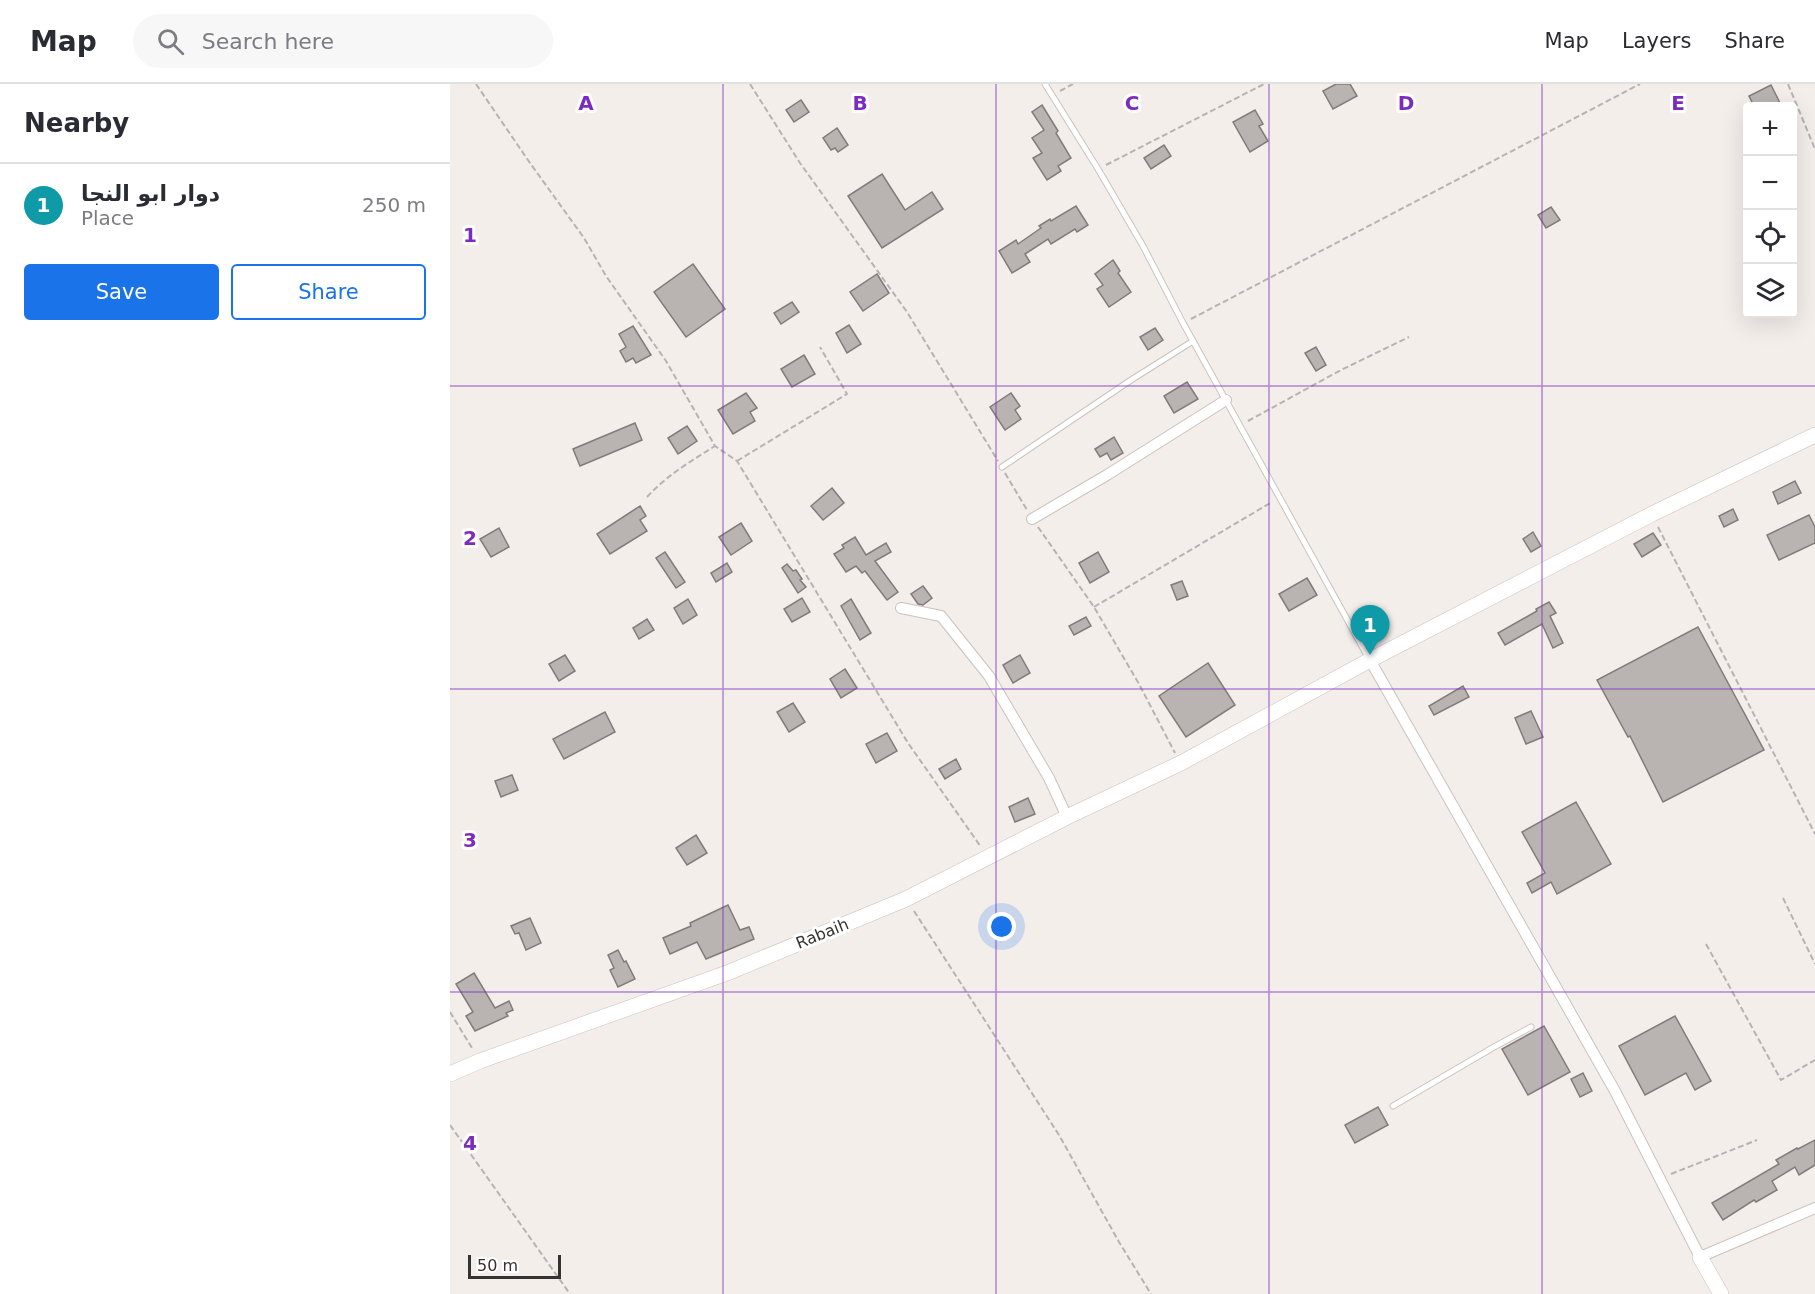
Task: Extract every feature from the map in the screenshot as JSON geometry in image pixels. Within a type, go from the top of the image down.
[{"type":"street","points":[[1032,519],[1226,400]]},
{"type":"street","name":"Rabaih","points":[[450,1074],[480,1061],[727,973],[906,898],[1181,763],[1370,660],[1652,514],[1815,435]]},
{"type":"street","points":[[901,608],[941,616],[989,676],[1049,778],[1067,817]]},
{"type":"street","points":[[1370,660],[1615,1091],[1721,1294]]},
{"type":"street","points":[[1700,1257],[1815,1208]]},
{"type":"lane","points":[[1045,84],[1143,246],[1183,323],[1370,660]]},
{"type":"lane","points":[[1002,467],[1193,340]]},
{"type":"lane","points":[[1393,1107],[1531,1027]]},
{"type":"path","points":[[476,84],[584,238],[606,276],[666,361],[715,446],[738,461],[908,743],[988,857]]},
{"type":"path","points":[[750,84],[800,163],[907,312],[1032,519],[1094,607],[1181,763]]},
{"type":"path","points":[[1052,96],[1073,84]]},
{"type":"path","points":[[1098,169],[1264,84]]},
{"type":"path","points":[[1183,323],[1640,84]]},
{"type":"path","points":[[1788,84],[1815,149]]},
{"type":"path","points":[[1240,426],[1341,370],[1409,337]]},
{"type":"path","points":[[738,461],[847,394],[820,347]]},
{"type":"path","points":[[647,497],[693,460],[715,446]]},
{"type":"path","points":[[1094,607],[1280,497]]},
{"type":"path","points":[[1652,514],[1815,834]]},
{"type":"path","points":[[906,898],[1059,1135],[1151,1294]]},
{"type":"path","points":[[1783,898],[1815,964]]},
{"type":"path","points":[[1706,944],[1781,1080],[1815,1060]]},
{"type":"path","points":[[450,1012],[480,1061]]},
{"type":"path","points":[[450,1125],[570,1294]]},
{"type":"path","points":[[1660,1178],[1757,1140]]},
{"type":"building","points":[[1336,84],[1350,84],[1357,96],[1333,109],[1323,91]]},
{"type":"building","points":[[1771,85],[1780,102],[1752,102],[1749,96]]},
{"type":"building","points":[[801,100],[809,112],[794,122],[786,110]]},
{"type":"building","points":[[1042,105],[1071,158],[1058,166],[1061,171],[1047,180],[1033,158],[1042,153],[1032,138],[1044,130],[1032,112]]},
{"type":"building","points":[[1255,110],[1263,124],[1259,126],[1268,141],[1250,152],[1233,122]]},
{"type":"building","points":[[837,128],[848,145],[838,152],[835,148],[831,150],[823,138]]},
{"type":"building","points":[[1164,145],[1171,156],[1151,169],[1144,158]]},
{"type":"building","points":[[882,174],[905,210],[932,192],[943,209],[882,248],[848,196]]},
{"type":"building","points":[[1076,206],[1088,225],[1077,232],[1075,229],[1051,244],[1048,239],[1025,254],[1030,262],[1012,273],[999,251],[1016,240],[1018,244],[1041,228],[1039,226]]},
{"type":"building","points":[[1551,207],[1560,220],[1546,228],[1538,215]]},
{"type":"building","points":[[1113,260],[1120,271],[1118,273],[1131,292],[1109,307],[1097,289],[1103,285],[1095,274]]},
{"type":"building","points":[[693,264],[725,309],[686,337],[654,292]]},
{"type":"building","points":[[877,274],[889,293],[863,311],[850,292]]},
{"type":"building","points":[[792,302],[799,312],[781,324],[774,313]]},
{"type":"building","points":[[849,325],[861,344],[847,353],[836,333]]},
{"type":"building","points":[[633,326],[651,355],[636,363],[633,358],[626,362],[620,351],[626,347],[619,334]]},
{"type":"building","points":[[1155,328],[1163,340],[1148,350],[1140,337]]},
{"type":"building","points":[[1316,347],[1326,365],[1316,371],[1305,353]]},
{"type":"building","points":[[804,355],[815,374],[792,387],[781,369]]},
{"type":"building","points":[[1187,382],[1198,399],[1174,413],[1164,396]]},
{"type":"building","points":[[746,393],[757,408],[750,412],[755,421],[733,434],[718,410]]},
{"type":"building","points":[[1011,393],[1020,406],[1015,410],[1021,419],[1005,430],[990,407]]},
{"type":"building","points":[[635,423],[642,440],[580,466],[573,449]]},
{"type":"building","points":[[687,426],[697,441],[678,454],[668,438]]},
{"type":"building","points":[[1114,437],[1123,453],[1111,460],[1107,453],[1100,457],[1095,449]]},
{"type":"building","points":[[1795,481],[1801,493],[1778,504],[1773,492]]},
{"type":"building","points":[[832,488],[844,503],[823,520],[811,506]]},
{"type":"building","points":[[640,506],[646,516],[640,520],[647,531],[610,554],[597,534]]},
{"type":"building","points":[[1733,509],[1738,520],[1724,527],[1719,516]]},
{"type":"building","points":[[1809,515],[1815,527],[1815,543],[1779,560],[1767,535]]},
{"type":"building","points":[[741,523],[752,541],[731,555],[719,537]]},
{"type":"building","points":[[499,528],[509,547],[491,557],[480,539]]},
{"type":"building","points":[[1533,532],[1541,546],[1531,552],[1523,539]]},
{"type":"building","points":[[1653,533],[1661,545],[1642,557],[1634,544]]},
{"type":"building","points":[[855,537],[866,555],[886,543],[891,552],[875,561],[898,592],[887,600],[865,571],[862,573],[856,566],[846,572],[834,554],[844,548],[842,545]]},
{"type":"building","points":[[665,552],[685,582],[676,588],[656,558]]},
{"type":"building","points":[[1098,552],[1109,572],[1090,583],[1079,563]]},
{"type":"building","points":[[727,563],[732,572],[716,582],[711,573]]},
{"type":"building","points":[[787,564],[793,571],[796,570],[806,587],[798,593],[782,568]]},
{"type":"building","points":[[1307,578],[1317,595],[1289,611],[1279,594]]},
{"type":"building","points":[[1182,581],[1188,596],[1177,600],[1171,585]]},
{"type":"building","points":[[923,586],[932,598],[923,605],[918,604],[911,594]]},
{"type":"building","points":[[802,598],[810,612],[792,622],[784,609]]},
{"type":"building","points":[[688,599],[697,615],[683,624],[674,608]]},
{"type":"building","points":[[851,599],[871,633],[860,640],[841,606]]},
{"type":"building","points":[[1549,602],[1556,613],[1550,616],[1563,643],[1553,648],[1542,624],[1505,645],[1498,633]]},
{"type":"building","points":[[1086,617],[1091,626],[1074,635],[1069,626]]},
{"type":"building","points":[[647,619],[654,630],[639,639],[633,628]]},
{"type":"building","points":[[1698,627],[1764,750],[1663,802],[1630,736],[1628,737],[1597,680]]},
{"type":"building","points":[[565,655],[575,671],[559,681],[549,664]]},
{"type":"building","points":[[1020,655],[1030,673],[1013,683],[1003,665]]},
{"type":"building","points":[[1208,663],[1235,705],[1186,737],[1159,696]]},
{"type":"building","points":[[845,669],[857,688],[841,698],[830,679]]},
{"type":"building","points":[[1463,686],[1469,697],[1434,715],[1429,706]]},
{"type":"building","points":[[793,703],[805,722],[789,732],[777,712]]},
{"type":"building","points":[[1531,711],[1543,737],[1526,744],[1515,718]]},
{"type":"building","points":[[605,712],[615,732],[564,759],[553,739]]},
{"type":"building","points":[[887,733],[897,751],[876,763],[866,744]]},
{"type":"building","points":[[956,759],[961,769],[945,779],[939,769]]},
{"type":"building","points":[[512,775],[518,790],[501,797],[495,781]]},
{"type":"building","points":[[1028,798],[1035,814],[1015,822],[1009,807]]},
{"type":"building","points":[[1576,802],[1611,864],[1557,894],[1551,882],[1532,893],[1527,883],[1545,873],[1522,832]]},
{"type":"building","points":[[696,835],[707,853],[687,865],[676,848]]},
{"type":"building","points":[[728,905],[740,930],[749,927],[754,939],[706,959],[697,942],[670,954],[663,938],[691,926],[690,923]]},
{"type":"building","points":[[530,918],[541,943],[526,950],[519,933],[515,934],[511,926]]},
{"type":"building","points":[[618,950],[635,979],[618,987],[610,970],[614,968],[608,955]]},
{"type":"building","points":[[474,973],[495,1008],[509,1001],[513,1010],[506,1013],[508,1016],[475,1031],[466,1016],[473,1012],[456,984]]},
{"type":"building","points":[[1675,1016],[1711,1081],[1695,1090],[1686,1073],[1645,1095],[1619,1046]]},
{"type":"building","points":[[1544,1026],[1570,1072],[1528,1095],[1502,1049]]},
{"type":"building","points":[[1583,1073],[1592,1091],[1580,1097],[1571,1079]]},
{"type":"building","points":[[1378,1107],[1388,1125],[1355,1143],[1345,1125]]},
{"type":"building","points":[[1815,1140],[1815,1165],[1799,1175],[1795,1167],[1772,1181],[1777,1190],[1756,1202],[1754,1200],[1723,1220],[1712,1203],[1779,1164],[1776,1160]]},
{"type":"place","name":"دوار ابو النجا","points":[[1370,655]]}]
